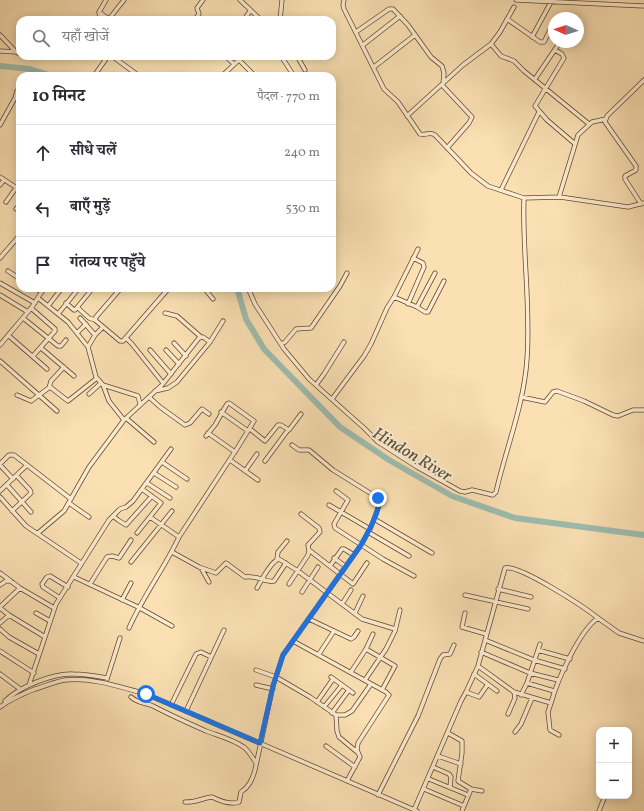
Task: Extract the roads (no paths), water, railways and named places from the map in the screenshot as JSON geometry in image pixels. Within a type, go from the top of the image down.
[{"type":"street","points":[[113,16],[124,0]]},
{"type":"street","points":[[197,16],[199,14],[197,8],[203,0]]},
{"type":"street","points":[[240,0],[257,16]]},
{"type":"street","points":[[280,16],[282,0]]},
{"type":"street","points":[[344,0],[344,9],[384,89],[398,102],[420,134],[432,134],[471,173],[488,186],[524,198],[559,198],[628,207],[643,204],[624,179],[625,176],[636,170],[636,166],[606,125],[606,119],[609,113],[644,80]]},
{"type":"street","points":[[516,0],[644,6]]},
{"type":"street","points":[[100,16],[99,12],[104,1]]},
{"type":"street","points":[[532,37],[552,2]]},
{"type":"street","points":[[407,116],[463,65],[491,44],[500,32],[514,7]]},
{"type":"street","points":[[356,32],[389,9],[393,9],[431,57],[442,66],[444,73],[442,84]]},
{"type":"street","points":[[246,16],[250,10]]},
{"type":"street","points":[[99,12],[104,16]]},
{"type":"street","points":[[363,45],[400,16]]},
{"type":"street","points":[[507,19],[542,43],[548,33]]},
{"type":"street","points":[[0,35],[16,52]]},
{"type":"street","points":[[374,67],[415,35]]},
{"type":"street","points":[[491,44],[501,56],[511,59],[589,124]]},
{"type":"street","points":[[535,80],[555,50],[562,54],[564,58],[535,106],[539,112],[574,143]]},
{"type":"street","points":[[0,51],[16,52]]},
{"type":"street","points":[[97,72],[105,60]]},
{"type":"street","points":[[117,60],[134,72]]},
{"type":"street","points":[[230,60],[234,64]]},
{"type":"street","points":[[226,72],[239,60],[251,72]]},
{"type":"street","points":[[284,60],[291,72]]},
{"type":"street","points":[[299,60],[305,70]]},
{"type":"street","points":[[442,84],[472,117],[469,123],[447,148]]},
{"type":"street","points":[[0,125],[16,94]]},
{"type":"street","points":[[501,190],[539,112]]},
{"type":"street","points":[[559,198],[574,143],[578,135],[589,124],[606,119]]},
{"type":"street","points":[[0,185],[2,179],[16,188]]},
{"type":"street","points":[[6,202],[16,191]]},
{"type":"street","points":[[250,292],[255,304],[280,344],[304,374],[378,442],[413,465],[462,492],[472,490],[491,495],[495,494],[522,397],[527,360],[528,336],[524,198]]},
{"type":"street","points":[[0,258],[16,240]]},
{"type":"street","points":[[332,399],[364,356],[418,249]]},
{"type":"street","points":[[408,304],[424,266],[423,263],[413,258]]},
{"type":"street","points":[[8,272],[16,277]]},
{"type":"street","points":[[336,292],[347,273]]},
{"type":"street","points":[[417,307],[435,273]]},
{"type":"street","points":[[394,297],[428,312],[444,281]]},
{"type":"street","points":[[0,282],[16,292]]},
{"type":"street","points":[[17,292],[35,303]]},
{"type":"street","points":[[0,345],[28,312],[42,292]]},
{"type":"street","points":[[48,306],[59,292]]},
{"type":"street","points":[[58,314],[75,292]]},
{"type":"street","points":[[66,303],[74,310],[78,308],[90,292]]},
{"type":"street","points":[[95,320],[117,292]]},
{"type":"street","points":[[78,308],[89,318],[95,320],[123,341],[166,292]]},
{"type":"street","points":[[207,292],[213,299]]},
{"type":"street","points":[[280,344],[285,342],[296,329],[311,328],[336,292]]},
{"type":"street","points":[[0,295],[28,312]]},
{"type":"street","points":[[38,298],[58,314],[77,333],[88,347],[96,378],[102,384],[109,401],[125,419],[154,442]]},
{"type":"street","points":[[31,308],[54,327],[55,331],[33,356]]},
{"type":"street","points":[[165,314],[177,316],[201,337],[210,342]]},
{"type":"street","points":[[23,318],[60,347],[66,340]]},
{"type":"street","points":[[80,318],[95,335]]},
{"type":"street","points":[[156,391],[168,388],[177,382],[210,342],[223,321]]},
{"type":"street","points":[[77,333],[86,324]]},
{"type":"street","points":[[88,347],[95,335],[103,327]]},
{"type":"street","points":[[8,336],[47,369]]},
{"type":"street","points":[[38,533],[64,511],[89,467],[125,419],[156,391],[201,337]]},
{"type":"street","points":[[126,338],[163,383]]},
{"type":"street","points":[[316,385],[344,342]]},
{"type":"street","points":[[174,343],[186,356]]},
{"type":"street","points":[[40,348],[74,376]]},
{"type":"street","points":[[191,349],[197,357]]},
{"type":"street","points":[[150,350],[170,374]]},
{"type":"street","points":[[166,350],[179,364]]},
{"type":"street","points":[[0,361],[57,411]]},
{"type":"street","points":[[17,395],[31,401],[49,388],[51,381],[64,367]]},
{"type":"street","points":[[49,388],[52,388],[68,401],[96,378]]},
{"type":"street","points":[[89,394],[102,384]]},
{"type":"street","points":[[102,384],[138,396],[140,404]]},
{"type":"street","points":[[522,397],[545,402],[553,392],[557,391],[584,401],[613,415],[618,416],[633,410],[644,410]]},
{"type":"street","points":[[149,397],[185,425],[190,423],[202,409],[209,414]]},
{"type":"street","points":[[129,628],[138,608],[179,538],[230,460],[249,430],[254,421],[230,403],[227,404],[221,412],[217,422],[207,434],[235,452]]},
{"type":"street","points":[[221,412],[265,440],[278,425],[281,425],[288,430]]},
{"type":"street","points":[[265,461],[301,414]]},
{"type":"street","points":[[185,802],[193,802],[212,797],[218,800],[236,803],[239,802],[241,792],[247,788],[252,780],[273,689],[283,655],[361,545],[369,531],[380,503],[378,498],[333,470],[309,450],[299,450],[292,445]]},
{"type":"street","points":[[29,685],[54,608],[68,587],[81,563],[105,526],[120,509],[126,508],[130,504],[171,449]]},
{"type":"street","points":[[13,479],[0,464],[12,454],[71,499]]},
{"type":"street","points":[[245,471],[257,454]]},
{"type":"street","points":[[230,460],[258,480]]},
{"type":"street","points":[[162,462],[187,479]]},
{"type":"street","points":[[0,491],[27,464]]},
{"type":"street","points":[[154,473],[176,487]]},
{"type":"street","points":[[12,512],[31,493],[16,476]]},
{"type":"street","points":[[147,483],[170,498]]},
{"type":"street","points":[[7,485],[30,512]]},
{"type":"street","points":[[137,533],[161,503],[142,489]]},
{"type":"street","points":[[336,491],[348,500],[342,513],[334,524],[335,528],[414,576]]},
{"type":"street","points":[[113,516],[126,525],[152,496]]},
{"type":"street","points":[[0,497],[26,526],[81,563]]},
{"type":"street","points":[[69,503],[89,517]]},
{"type":"street","points":[[329,505],[409,556]]},
{"type":"street","points":[[131,562],[172,511]]},
{"type":"street","points":[[289,584],[308,555],[308,545],[319,534],[320,529],[301,514]]},
{"type":"street","points":[[150,517],[179,538]]},
{"type":"street","points":[[374,519],[432,553]]},
{"type":"street","points":[[90,584],[107,557],[112,556],[119,558],[131,540]]},
{"type":"street","points":[[257,588],[262,578],[277,559],[278,552],[287,541]]},
{"type":"street","points":[[330,566],[334,558],[344,548],[354,555]]},
{"type":"street","points":[[309,550],[353,584],[367,563]]},
{"type":"street","points":[[172,552],[201,568],[216,573],[226,563],[245,577],[250,576],[262,578],[273,582],[286,563]]},
{"type":"street","points":[[334,558],[345,566]]},
{"type":"street","points":[[277,559],[298,571],[362,619],[395,629]]},
{"type":"street","points":[[201,568],[209,582]]},
{"type":"street","points":[[302,592],[318,568]]},
{"type":"street","points":[[0,707],[23,694],[58,682],[73,680],[106,684],[146,694],[378,795],[416,810],[461,701],[478,666],[494,602],[505,568],[527,573],[619,632],[644,641]]},
{"type":"street","points":[[0,573],[20,588],[54,608]]},
{"type":"street","points":[[60,598],[43,587],[42,584],[47,577],[50,576],[68,587]]},
{"type":"street","points":[[74,576],[172,626]]},
{"type":"street","points":[[0,585],[6,580],[11,581]]},
{"type":"street","points":[[122,600],[131,583]]},
{"type":"street","points":[[20,588],[0,607],[9,615],[45,637]]},
{"type":"street","points":[[498,589],[532,597]]},
{"type":"street","points":[[342,604],[351,590]]},
{"type":"street","points":[[465,595],[528,609]]},
{"type":"street","points":[[355,613],[363,596]]},
{"type":"street","points":[[364,680],[386,648],[395,629],[400,610]]},
{"type":"street","points":[[465,612],[462,626],[486,634]]},
{"type":"street","points":[[36,613],[50,621]]},
{"type":"street","points":[[0,624],[9,615]]},
{"type":"street","points":[[559,734],[551,732],[550,730],[548,712],[554,691],[575,647],[588,628],[598,618]]},
{"type":"street","points":[[309,619],[351,639],[358,631]]},
{"type":"street","points":[[0,630],[9,637],[39,654]]},
{"type":"street","points":[[186,711],[224,630]]},
{"type":"street","points":[[319,654],[334,630]]},
{"type":"street","points":[[351,672],[366,649],[373,634]]},
{"type":"street","points":[[106,684],[120,638]]},
{"type":"street","points":[[485,640],[534,660],[565,669]]},
{"type":"street","points":[[293,641],[388,693],[388,697],[358,743],[357,752]]},
{"type":"street","points":[[521,695],[527,683],[540,644]]},
{"type":"street","points":[[378,795],[418,716],[440,659],[443,655],[450,654],[454,645]]},
{"type":"street","points":[[366,649],[395,666],[382,690]]},
{"type":"street","points":[[538,650],[570,659]]},
{"type":"street","points":[[0,651],[34,673]]},
{"type":"street","points":[[171,705],[196,654],[201,652],[211,657]]},
{"type":"street","points":[[481,652],[530,673],[558,680]]},
{"type":"street","points":[[478,666],[514,692],[551,703]]},
{"type":"street","points":[[256,670],[276,677],[334,714],[344,715],[352,711],[371,684]]},
{"type":"street","points":[[0,674],[20,689]]},
{"type":"street","points":[[0,707],[10,696],[20,689],[67,674],[107,678]]},
{"type":"street","points":[[474,674],[497,691]]},
{"type":"street","points":[[317,702],[332,678],[351,691],[334,714],[339,737],[357,752],[360,757],[347,781]]},
{"type":"street","points":[[527,683],[554,691]]},
{"type":"street","points":[[256,684],[273,689]]},
{"type":"street","points":[[466,692],[479,697],[488,684]]},
{"type":"street","points":[[324,707],[342,685]]},
{"type":"street","points":[[508,714],[515,698],[514,692]]},
{"type":"street","points":[[131,697],[137,702],[150,705],[240,745],[246,749],[256,763]]},
{"type":"street","points":[[515,732],[532,698]]},
{"type":"street","points":[[448,733],[462,741],[461,764],[458,780],[471,789],[482,791]]},
{"type":"street","points":[[326,746],[355,767]]},
{"type":"street","points":[[438,756],[461,764]]},
{"type":"street","points":[[433,767],[449,774],[451,781],[450,787]]},
{"type":"street","points":[[429,779],[468,795]]},
{"type":"street","points":[[424,789],[464,806]]},
{"type":"street","points":[[462,811],[471,789]]},
{"type":"street","points":[[599,811],[604,799]]},
{"type":"waterway","name":"Hindon River","points":[[0,66],[30,69],[39,72]]},
{"type":"waterway","name":"Hindon River","points":[[238,292],[246,319],[264,349],[340,427],[389,460],[452,496],[515,518],[644,535]]}]
